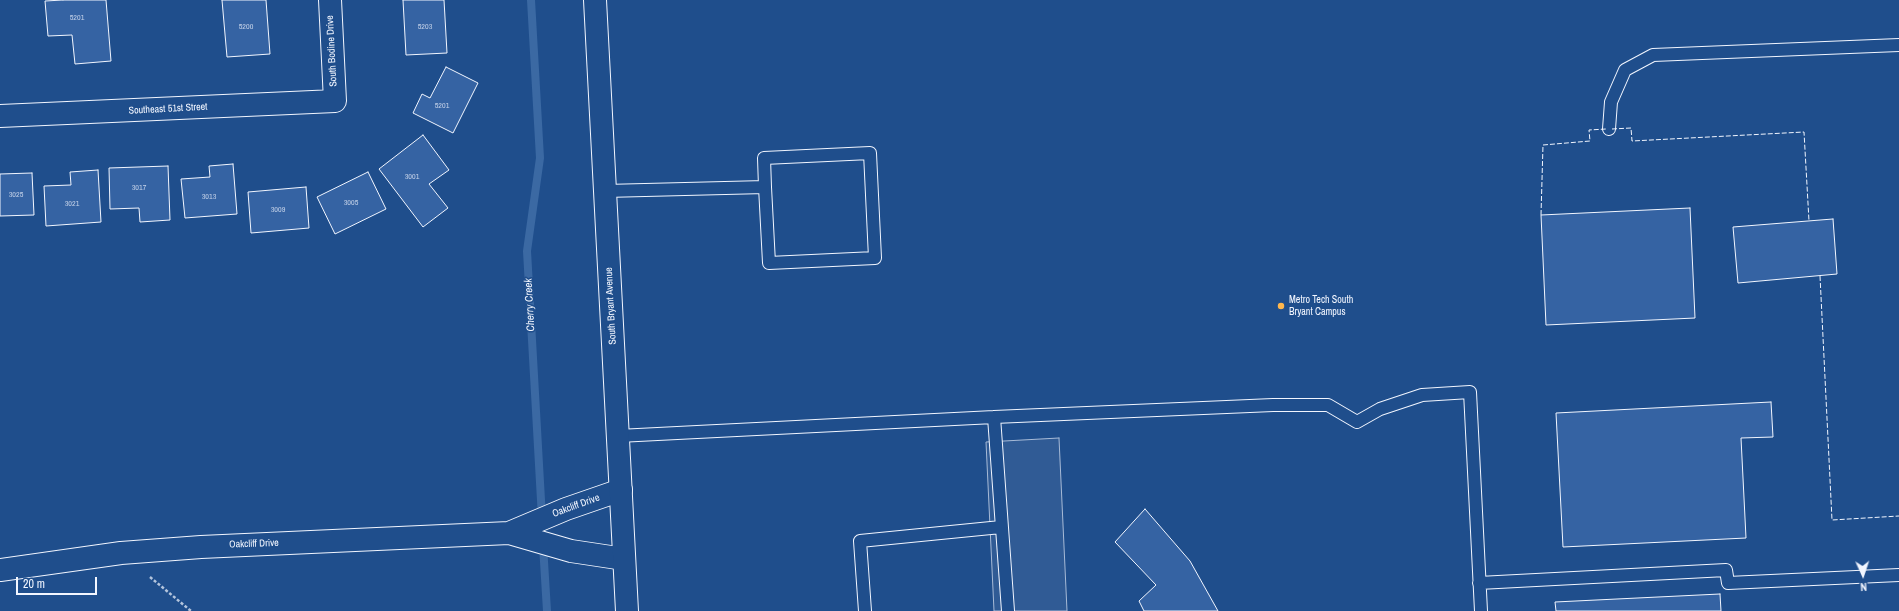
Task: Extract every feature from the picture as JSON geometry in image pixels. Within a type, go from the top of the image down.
[{"type":"street","name":"South Bodine Drive","points":[[330,0],[335,101]]},
{"type":"street","name":"South Bryant Avenue","points":[[595,0],[628,611]]},
{"type":"street","name":"Southeast 51st Street","points":[[0,116],[335,101]]},
{"type":"street","name":"Oakcliff Drive","points":[[510,533],[566,509],[621,490]]},
{"type":"street","name":"Oakcliff Drive","points":[[0,570],[121,553],[209,546],[510,533],[571,551],[624,558]]},
{"type":"lane","points":[[1609,129],[1611,102],[1625,70],[1653,54],[1899,45]]},
{"type":"lane","points":[[870,153],[875,258],[769,263],[765,187],[764,158],[870,153]]},
{"type":"lane","points":[[605,191],[765,187]]},
{"type":"lane","points":[[618,436],[1273,405],[1328,405],[1357,422],[1380,409],[1422,395],[1470,392],[1481,611]]},
{"type":"lane","points":[[994,418],[1008,611]]},
{"type":"lane","points":[[865,611],[860,541],[1001,528]]},
{"type":"lane","points":[[1479,583],[1726,570],[1728,583],[1899,575]]},
{"type":"path","points":[[121,553],[191,611]]},
{"type":"shaded area","points":[[1059,438],[1067,611],[994,611],[986,442]]},
{"type":"building","points":[[106,0],[111,61],[75,64],[72,35],[48,36],[45,1]]},
{"type":"building","points":[[222,0],[266,0],[270,54],[227,57]]},
{"type":"building","points":[[403,0],[444,0],[447,53],[406,55]]},
{"type":"building","points":[[446,67],[478,83],[453,133],[413,113],[422,94],[430,98]]},
{"type":"building","points":[[423,135],[449,170],[429,184],[448,208],[423,227],[379,169]]},
{"type":"building","points":[[233,164],[237,214],[185,218],[181,179],[210,177],[209,166]]},
{"type":"building","points":[[168,166],[170,220],[140,222],[139,208],[110,209],[109,168]]},
{"type":"building","points":[[98,170],[101,222],[46,226],[44,186],[71,185],[70,172]]},
{"type":"building","points":[[368,172],[386,209],[335,234],[317,197]]},
{"type":"building","points":[[32,173],[34,215],[0,216],[0,174]]},
{"type":"building","points":[[306,187],[309,228],[251,233],[248,192]]},
{"type":"building","points":[[1690,208],[1695,318],[1546,325],[1541,215]]},
{"type":"building","points":[[1833,219],[1837,274],[1738,283],[1733,227]]},
{"type":"building","points":[[1771,402],[1773,437],[1741,438],[1746,538],[1563,547],[1556,413]]},
{"type":"building","points":[[1145,509],[1190,561],[1218,611],[1144,611],[1139,601],[1156,585],[1115,542]]},
{"type":"building","points":[[1720,594],[1721,611],[1556,611],[1555,602]]},
{"type":"waterway","name":"Cherry Creek","points":[[531,0],[540,158],[527,251],[542,518]]},
{"type":"waterway","name":"Cherry Creek","points":[[543,545],[547,611]]},
{"type":"fence","points":[[1612,129],[1631,128],[1632,141],[1804,132],[1809,221]]},
{"type":"fence","points":[[1541,215],[1543,145],[1590,141],[1589,130],[1606,129]]},
{"type":"fence","points":[[1820,276],[1832,520],[1899,516]]},
{"type":"place","name":"Metro Tech South Bryant Campus","points":[[1281,306]]}]
